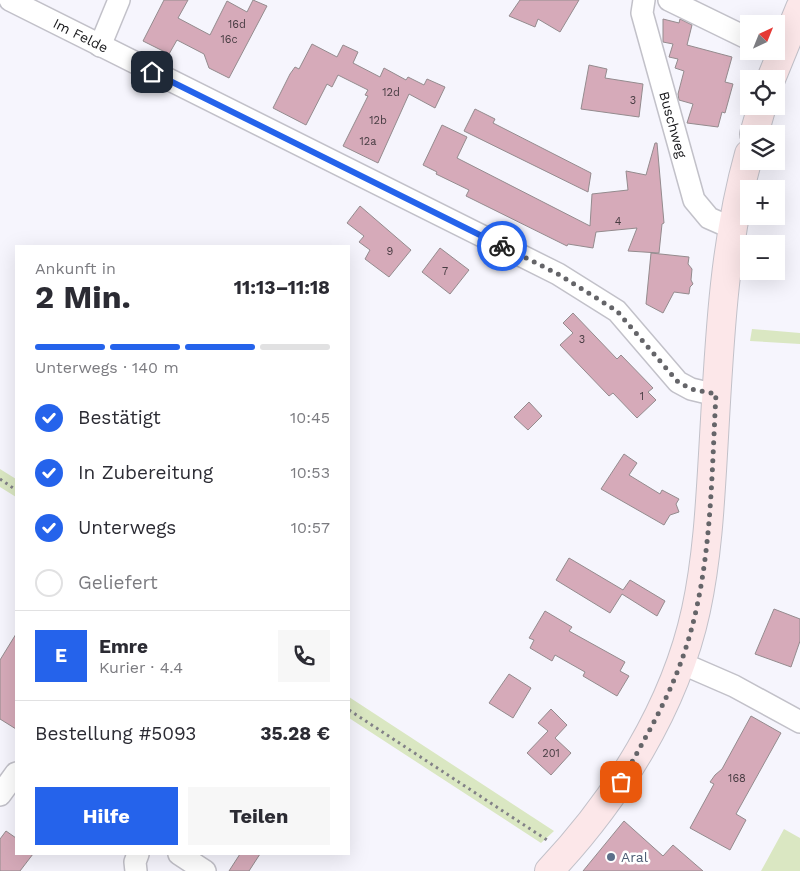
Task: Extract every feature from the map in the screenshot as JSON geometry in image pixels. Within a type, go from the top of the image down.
[{"type":"main road","points":[[774,62],[800,8]]},
{"type":"main road","points":[[558,862],[621,782],[681,663],[696,610],[704,556],[725,294],[734,230],[746,170]]},
{"type":"street","name":"Im Felde","points":[[10,0],[558,274],[617,311],[678,382],[691,389],[716,394]]},
{"type":"street","points":[[100,46],[119,0]]},
{"type":"street","name":"Buschweg","points":[[644,0],[642,13],[694,200],[709,218],[734,230]]},
{"type":"street","points":[[669,0],[740,35]]},
{"type":"street","points":[[681,663],[734,686],[800,722]]},
{"type":"street","points":[[0,794],[15,774]]},
{"type":"street","points":[[136,871],[135,862],[138,855]]},
{"type":"street","points":[[181,855],[205,871]]},
{"type":"path","points":[[0,479],[15,489]]},
{"type":"path","points":[[350,711],[558,862]]},
{"type":"green space","points":[[752,329],[800,333],[800,344],[750,341]]},
{"type":"green space","points":[[0,469],[15,478],[15,496],[0,487]]},
{"type":"green space","points":[[350,698],[554,831],[541,843],[350,719]]},
{"type":"green space","points":[[784,829],[800,838],[800,871],[761,871]]},
{"type":"building","points":[[164,0],[188,0],[178,18],[210,35],[227,1],[247,12],[253,0],[267,6],[229,78],[209,68],[204,54],[177,40],[169,54],[143,41]]},
{"type":"building","points":[[520,0],[579,0],[560,32],[538,19],[535,27],[509,16]]},
{"type":"building","points":[[663,19],[679,23],[680,19],[692,25],[687,45],[732,57],[725,82],[733,84],[725,113],[722,112],[718,127],[687,123],[693,104],[679,100],[678,94],[684,71],[675,68],[678,59],[669,57],[673,44],[663,42]]},
{"type":"building","points":[[312,44],[337,57],[343,45],[358,52],[353,63],[380,77],[384,68],[406,80],[408,77],[424,85],[427,79],[445,87],[435,108],[409,94],[378,163],[343,146],[368,96],[365,95],[368,90],[338,75],[332,87],[327,84],[306,125],[273,108],[290,74],[295,67],[299,69]]},
{"type":"building","points":[[589,65],[607,69],[605,78],[643,84],[639,117],[581,109]]},
{"type":"building","points":[[475,109],[495,119],[493,123],[591,173],[588,192],[464,131]]},
{"type":"building","points":[[442,125],[467,137],[457,158],[590,226],[592,194],[628,190],[626,171],[646,175],[655,143],[657,143],[664,223],[662,224],[659,253],[628,251],[637,228],[596,232],[593,248],[568,244],[567,246],[466,196],[469,190],[436,174],[437,172],[423,165]]},
{"type":"building","points":[[360,206],[411,250],[389,277],[365,259],[370,250],[359,242],[364,236],[347,223]]},
{"type":"building","points":[[440,248],[469,270],[450,294],[422,272]]},
{"type":"building","points":[[651,253],[689,257],[688,264],[692,269],[691,280],[693,284],[690,287],[689,294],[674,292],[663,313],[646,304]]},
{"type":"building","points":[[573,313],[617,359],[621,355],[653,388],[648,392],[656,400],[637,418],[613,393],[609,396],[560,345],[573,333],[563,323]]},
{"type":"building","points":[[529,402],[542,416],[528,430],[514,417]]},
{"type":"building","points":[[624,454],[637,463],[629,475],[660,494],[662,490],[679,499],[676,504],[679,512],[670,515],[664,525],[601,489]]},
{"type":"building","points":[[569,558],[623,590],[630,580],[665,601],[657,616],[622,594],[610,613],[556,580]]},
{"type":"building","points":[[774,609],[800,619],[800,641],[791,667],[755,654]]},
{"type":"building","points":[[545,611],[572,627],[569,631],[625,662],[620,671],[629,676],[617,696],[583,676],[585,672],[555,655],[552,661],[530,648],[534,640],[529,638]]},
{"type":"building","points":[[15,636],[15,728],[0,719],[0,660]]},
{"type":"building","points":[[509,674],[531,688],[513,718],[489,703]]},
{"type":"building","points":[[551,709],[567,725],[555,738],[571,753],[551,775],[527,753],[548,731],[538,723]]},
{"type":"building","points":[[751,716],[781,733],[736,814],[746,820],[730,850],[690,828],[714,784],[710,782],[722,769]]},
{"type":"building","points":[[624,821],[663,856],[673,845],[703,871],[583,871]]},
{"type":"building","points":[[6,831],[15,837],[15,855],[32,855],[20,871],[0,871],[0,839]]},
{"type":"building","points":[[239,855],[259,855],[249,871],[229,871]]},
{"type":"way so far","points":[[502,246],[558,274],[617,311],[678,382],[691,389],[716,394],[710,497],[696,610],[681,663],[645,738],[621,782]]},
{"type":"place","name":"Aral","points":[[611,857]]},
{"type":"route","points":[[152,72],[502,246]]}]
